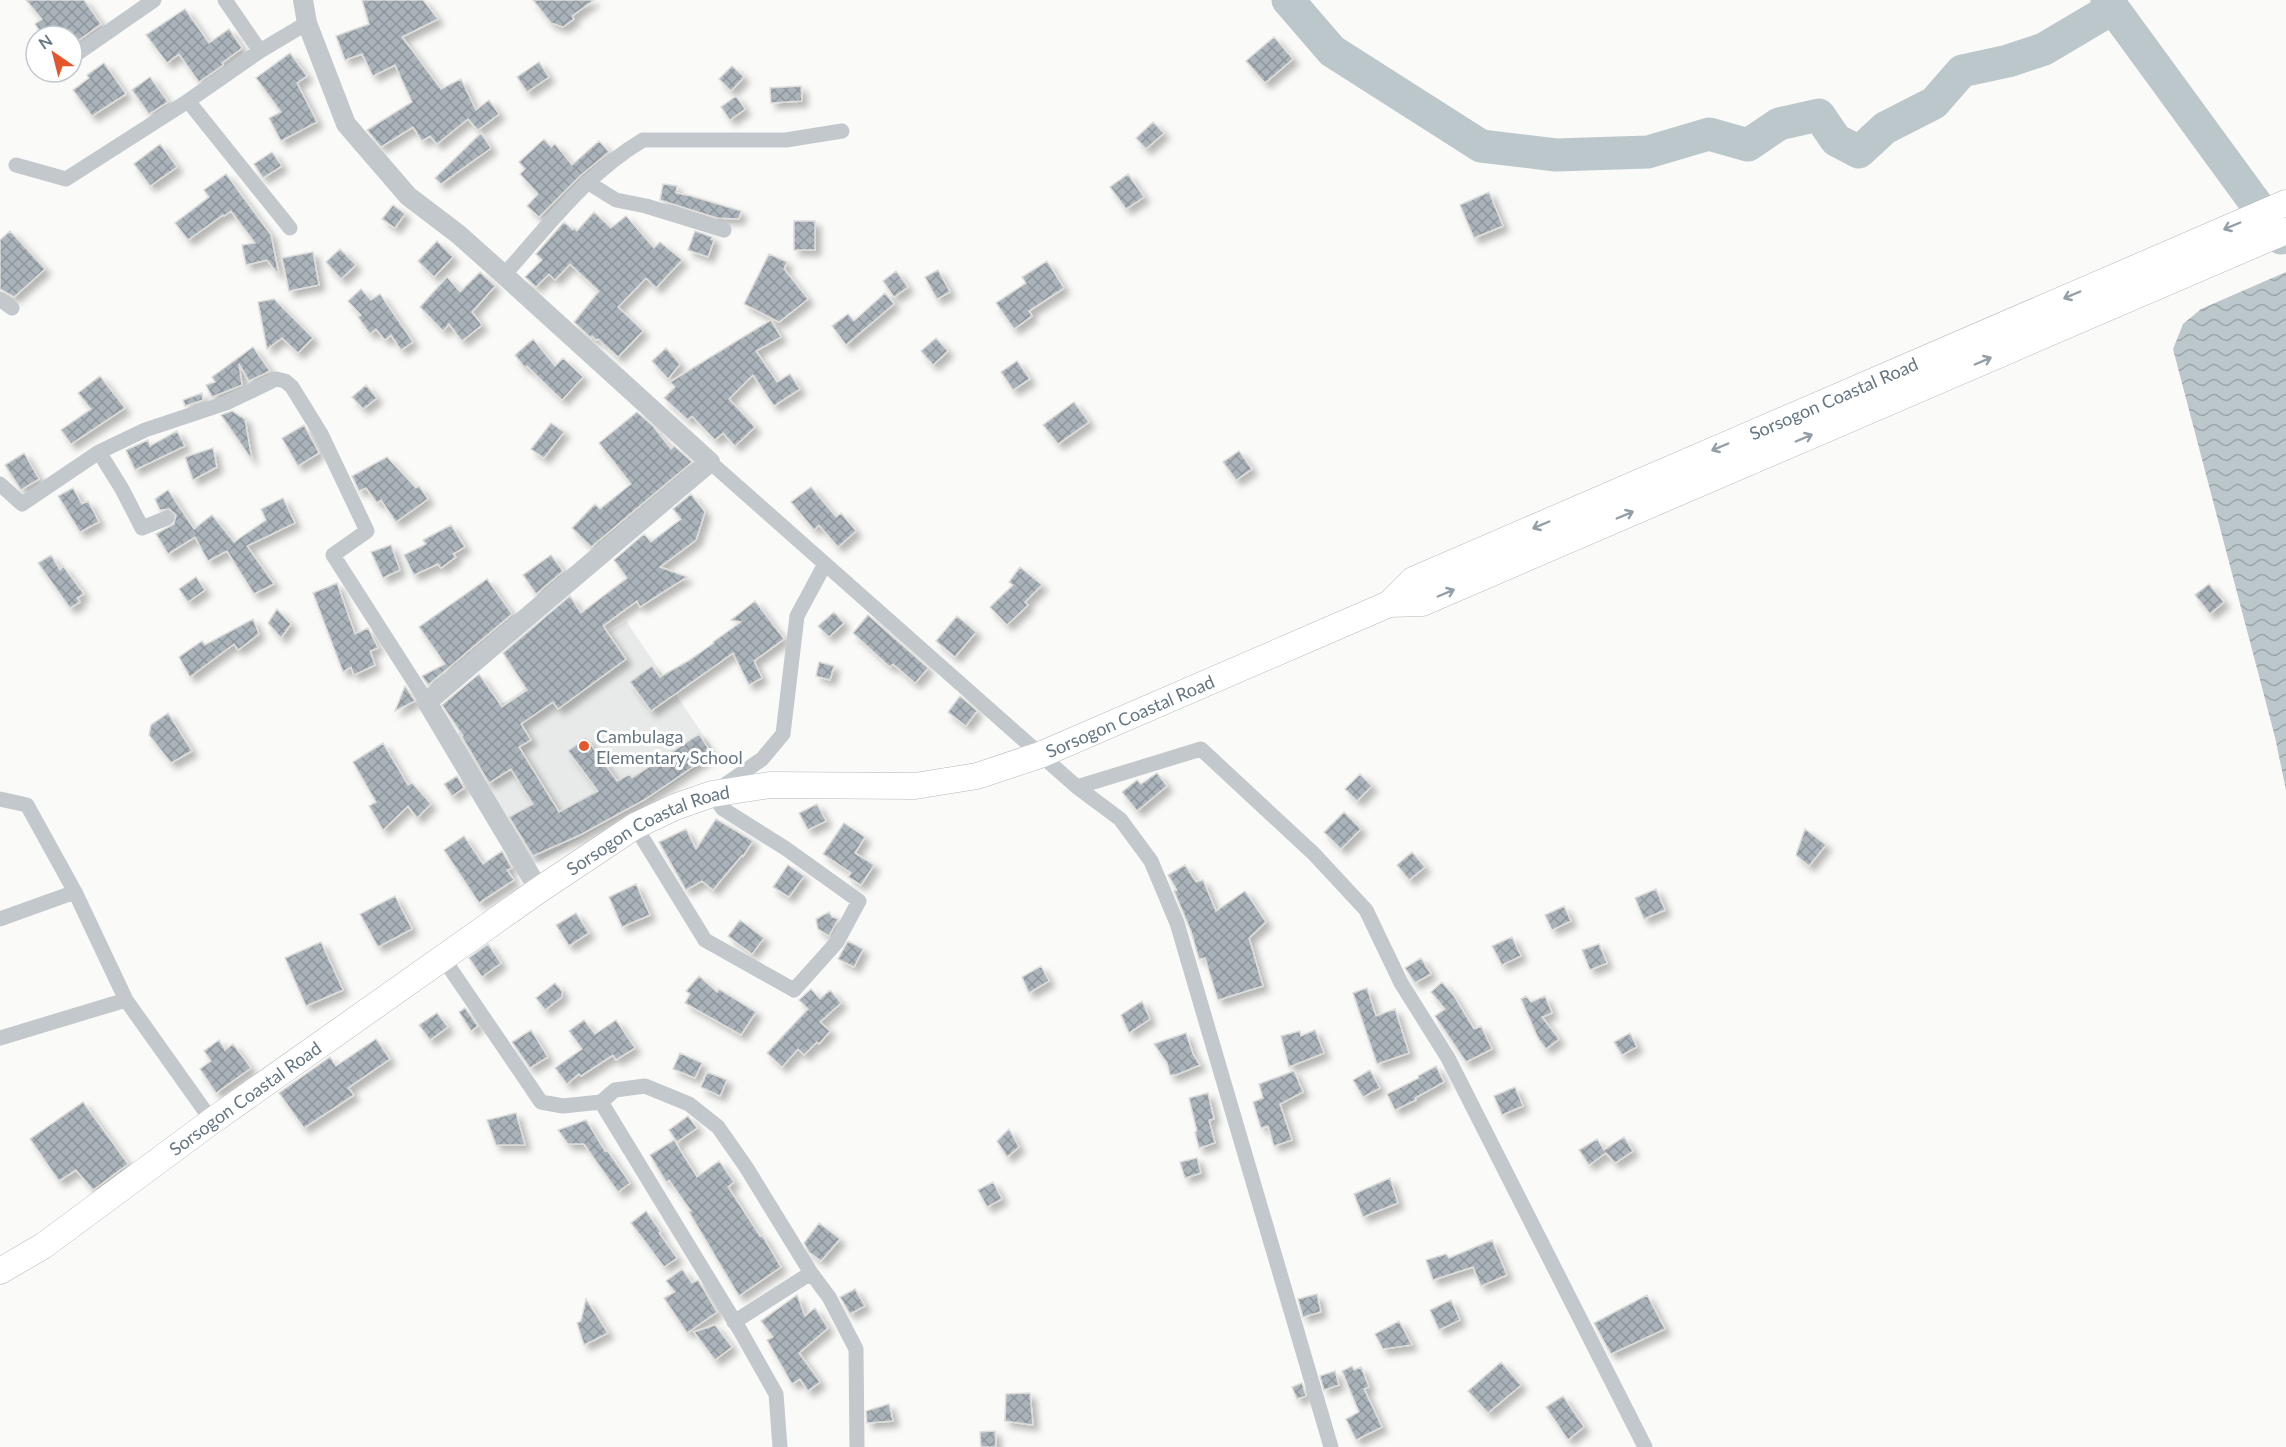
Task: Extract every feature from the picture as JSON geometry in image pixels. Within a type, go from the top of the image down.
[{"type":"highway","name":"Sorsogon Coastal Road","points":[[0,1271],[43,1246],[212,1121],[539,890],[635,826],[675,807],[712,794],[770,785],[915,786],[978,776],[1040,755],[1389,604],[1413,580],[2286,203]]},
{"type":"highway","name":"Sorsogon Coastal Road","points":[[1389,604],[1422,603],[2286,231]]},
{"type":"street","points":[[84,49],[154,0]]},
{"type":"street","points":[[225,0],[260,51]]},
{"type":"street","points":[[303,0],[307,23],[346,124],[408,196],[458,234],[1077,788],[1120,819],[1151,861],[1177,923],[1331,1447]]},
{"type":"street","points":[[16,165],[66,179],[188,101],[260,51],[307,23]]},
{"type":"street","points":[[188,101],[290,228]]},
{"type":"street","points":[[504,275],[587,182],[623,152],[642,140],[786,140],[842,131]]},
{"type":"street","points":[[587,182],[616,200],[646,206],[724,230]]},
{"type":"street","points":[[0,484],[22,504],[99,452],[145,430],[226,403],[276,379],[285,381],[292,387],[321,434],[367,531],[333,555],[427,702],[539,890]]},
{"type":"street","points":[[99,452],[142,528],[167,518]]},
{"type":"street","points":[[427,702],[711,462]]},
{"type":"street","points":[[635,826],[705,940],[794,990],[837,942],[859,901],[785,848],[723,809],[712,794],[762,759],[783,734],[797,616],[825,564]]},
{"type":"street","points":[[1077,788],[1201,749],[1314,854],[1366,910],[1401,983],[1449,1058],[1645,1447]]},
{"type":"street","points":[[0,799],[27,805],[75,892],[126,1000],[212,1121]]},
{"type":"street","points":[[0,919],[75,892]]},
{"type":"street","points":[[443,958],[542,1102],[563,1106],[601,1102],[615,1090],[645,1086],[689,1104],[718,1127],[747,1167],[811,1273],[830,1298],[856,1349],[857,1447]]},
{"type":"street","points":[[0,1038],[126,1000]]},
{"type":"street","points":[[601,1102],[776,1394],[780,1447]]},
{"type":"street","points":[[734,1322],[811,1273]]},
{"type":"shaded area","name":"Cambulaga Elementary School","points":[[626,621],[717,755],[646,801],[531,866],[452,737]]},
{"type":"water","points":[[2286,272],[2286,790],[2275,737],[2173,349],[2183,324],[2201,309]]},
{"type":"building","points":[[26,0],[84,0],[101,24],[84,36],[84,24],[35,24],[42,19]]},
{"type":"building","points":[[362,0],[423,0],[438,19],[402,37],[441,89],[461,79],[476,110],[489,100],[499,114],[478,130],[468,119],[437,144],[430,136],[422,141],[413,127],[381,147],[367,130],[412,102],[395,65],[373,76],[362,54],[345,60],[336,36],[369,24]]},
{"type":"building","points":[[533,0],[594,0],[572,16],[574,19],[563,27],[551,23]]},
{"type":"building","points":[[185,9],[209,43],[229,29],[242,48],[199,82],[179,54],[167,63],[146,35]]},
{"type":"building","points":[[1274,37],[1293,59],[1265,83],[1246,61]]},
{"type":"building","points":[[290,53],[307,76],[297,83],[317,122],[281,141],[269,118],[281,112],[256,78]]},
{"type":"building","points":[[539,62],[549,77],[527,92],[517,77]]},
{"type":"building","points":[[104,63],[126,94],[92,116],[73,90],[84,84],[89,78],[87,75]]},
{"type":"building","points":[[732,66],[744,77],[731,91],[719,79]]},
{"type":"building","points":[[150,77],[168,102],[149,114],[132,90]]},
{"type":"building","points":[[801,86],[802,101],[771,103],[770,88]]},
{"type":"building","points":[[736,96],[745,109],[730,120],[721,107]]},
{"type":"building","points":[[1153,122],[1164,133],[1146,149],[1136,138]]},
{"type":"building","points":[[481,133],[491,148],[441,184],[435,178]]},
{"type":"building","points":[[544,139],[551,147],[555,144],[572,165],[599,141],[609,152],[582,174],[539,217],[527,206],[538,194],[520,174],[525,169],[519,162]]},
{"type":"building","points":[[160,144],[177,167],[150,186],[134,164]]},
{"type":"building","points":[[272,152],[282,166],[263,178],[254,164]]},
{"type":"building","points":[[226,174],[271,235],[279,275],[267,260],[246,265],[242,245],[255,243],[231,211],[188,240],[175,223],[209,197],[204,190]]},
{"type":"building","points":[[1128,174],[1144,197],[1126,209],[1110,187]]},
{"type":"building","points":[[663,184],[677,186],[676,193],[741,211],[739,219],[717,218],[660,200]]},
{"type":"building","points":[[1489,192],[1503,226],[1474,238],[1460,205]]},
{"type":"building","points":[[393,205],[405,214],[395,228],[382,219]]},
{"type":"building","points":[[594,212],[611,228],[626,216],[654,248],[660,242],[682,260],[656,288],[646,278],[618,307],[643,331],[618,357],[598,339],[592,336],[591,338],[574,322],[599,291],[570,264],[555,280],[549,274],[536,287],[525,277],[542,260],[536,254],[564,222],[577,231]]},
{"type":"building","points":[[794,221],[815,221],[815,250],[794,250]]},
{"type":"building","points":[[10,231],[45,269],[14,297],[0,289],[0,240]]},
{"type":"building","points":[[695,231],[712,237],[711,239],[714,240],[708,257],[688,250]]},
{"type":"building","points":[[437,241],[453,257],[434,277],[418,261]]},
{"type":"building","points":[[340,249],[356,265],[341,279],[326,262]]},
{"type":"building","points":[[313,252],[319,285],[289,291],[282,258]]},
{"type":"building","points":[[769,254],[787,262],[784,269],[808,299],[779,322],[744,304]]},
{"type":"building","points":[[1047,261],[1064,288],[1029,311],[1032,316],[1014,329],[996,303],[1026,283],[1022,277]]},
{"type":"building","points":[[938,270],[950,292],[937,299],[925,277]]},
{"type":"building","points":[[896,271],[908,287],[894,297],[883,281]]},
{"type":"building","points":[[480,272],[495,286],[472,312],[482,325],[462,341],[449,324],[443,331],[420,307],[447,277],[460,292]]},
{"type":"building","points":[[361,289],[371,300],[380,294],[413,342],[401,350],[391,335],[385,340],[376,329],[370,334],[358,317],[361,315],[348,301]]},
{"type":"building","points":[[885,293],[894,304],[846,345],[832,326],[848,314],[854,321]]},
{"type":"building","points":[[274,299],[313,338],[298,353],[282,338],[267,349],[258,302]]},
{"type":"building","points":[[771,320],[781,337],[756,351],[777,382],[790,374],[800,389],[774,406],[753,375],[729,399],[755,427],[735,446],[723,433],[715,440],[692,416],[688,420],[664,398],[675,387],[670,382]]},
{"type":"building","points":[[936,338],[948,351],[933,365],[921,351]]},
{"type":"building","points":[[533,339],[555,366],[563,358],[583,377],[562,400],[527,366],[525,368],[515,355]]},
{"type":"building","points":[[253,347],[270,371],[249,381],[239,364],[242,385],[212,397],[206,385],[215,382],[212,377]]},
{"type":"building","points":[[666,348],[680,364],[668,379],[652,361]]},
{"type":"building","points":[[1017,361],[1030,379],[1013,390],[1001,372]]},
{"type":"building","points":[[100,376],[125,408],[71,444],[61,430],[91,409],[78,393]]},
{"type":"building","points":[[366,385],[377,398],[363,409],[352,397]]},
{"type":"building","points":[[202,393],[203,400],[185,406],[183,400]]},
{"type":"building","points":[[1074,402],[1089,422],[1058,444],[1043,425]]},
{"type":"building","points":[[232,411],[245,419],[252,460],[221,415]]},
{"type":"building","points":[[637,412],[653,426],[671,449],[674,446],[692,462],[591,547],[572,528],[595,504],[600,509],[631,484],[599,443]]},
{"type":"building","points":[[551,423],[564,432],[544,458],[531,449]]},
{"type":"building","points":[[304,425],[319,453],[298,466],[282,438]]},
{"type":"building","points":[[177,431],[185,446],[135,470],[126,450],[148,440],[150,446]]},
{"type":"building","points":[[213,448],[217,467],[193,480],[185,457]]},
{"type":"building","points":[[1239,451],[1252,469],[1236,480],[1223,462]]},
{"type":"building","points":[[24,453],[39,479],[21,490],[5,465]]},
{"type":"building","points":[[387,457],[416,488],[419,486],[428,499],[396,522],[381,500],[377,503],[366,488],[359,491],[352,476]]},
{"type":"building","points":[[811,487],[836,517],[841,513],[856,531],[838,547],[819,525],[814,530],[791,502]]},
{"type":"building","points":[[73,488],[82,504],[88,501],[99,522],[80,532],[58,496]]},
{"type":"building","points":[[168,490],[194,529],[212,515],[234,542],[266,520],[261,509],[283,498],[295,523],[247,546],[274,584],[254,594],[227,551],[208,561],[195,537],[168,554],[156,534],[174,524],[176,515],[169,509],[160,510],[155,499]]},
{"type":"building","points":[[691,494],[705,512],[696,540],[660,567],[687,577],[640,607],[637,601],[603,626],[626,659],[558,709],[553,702],[521,724],[531,740],[519,747],[559,812],[598,791],[568,751],[586,738],[617,781],[630,774],[632,778],[699,734],[712,754],[644,800],[580,835],[533,856],[509,817],[533,804],[511,769],[489,783],[463,736],[442,705],[479,674],[502,707],[527,690],[503,653],[570,596],[581,613],[627,578],[614,560],[644,534],[651,542],[681,519],[673,509]]},
{"type":"building","points":[[451,525],[465,547],[453,554],[456,557],[441,568],[438,564],[414,575],[404,555],[426,544],[423,540]]},
{"type":"building","points":[[391,545],[400,570],[383,578],[371,552]]},
{"type":"building","points":[[51,555],[60,570],[63,566],[84,594],[77,598],[80,602],[70,608],[38,563]]},
{"type":"building","points":[[551,555],[563,571],[536,594],[523,575]]},
{"type":"building","points":[[1020,567],[1042,585],[1025,602],[1028,605],[1007,625],[990,607],[1013,585],[1009,582]]},
{"type":"building","points":[[196,577],[205,590],[188,602],[179,589]]},
{"type":"building","points":[[487,579],[512,614],[428,685],[422,676],[445,664],[419,627]]},
{"type":"building","points":[[337,583],[355,634],[368,628],[378,648],[370,651],[375,665],[354,675],[351,667],[343,672],[313,593]]},
{"type":"building","points":[[2209,584],[2224,602],[2210,614],[2195,595]]},
{"type":"building","points":[[755,601],[784,639],[754,661],[762,678],[749,685],[733,653],[651,711],[630,682],[652,666],[660,677],[688,661],[741,622],[731,620]]},
{"type":"building","points":[[277,609],[291,624],[281,638],[268,623]]},
{"type":"building","points":[[834,612],[844,623],[829,637],[818,626]]},
{"type":"building","points":[[868,615],[928,668],[915,683],[893,664],[890,667],[853,633]]},
{"type":"building","points":[[957,616],[976,632],[955,657],[936,641]]},
{"type":"building","points":[[253,619],[259,634],[238,650],[234,644],[190,677],[179,657],[202,641],[205,645]]},
{"type":"building","points":[[819,662],[834,666],[830,680],[816,676]]},
{"type":"building","points":[[405,686],[415,701],[395,711]]},
{"type":"building","points":[[960,696],[977,711],[966,726],[948,712]]},
{"type":"building","points":[[168,713],[192,751],[171,763],[149,735],[151,725]]},
{"type":"building","points":[[383,743],[408,785],[412,783],[431,804],[417,818],[408,806],[383,830],[369,806],[376,802],[353,762]]},
{"type":"building","points":[[1157,773],[1167,786],[1137,811],[1122,792],[1137,780],[1141,784]]},
{"type":"building","points":[[1360,774],[1372,786],[1357,801],[1345,789]]},
{"type":"building","points":[[457,776],[464,788],[452,796],[444,784]]},
{"type":"building","points":[[817,804],[826,821],[808,830],[799,813]]},
{"type":"building","points":[[1344,812],[1361,829],[1341,849],[1324,832]]},
{"type":"building","points":[[716,819],[753,841],[713,890],[702,881],[686,890],[659,842],[686,829],[696,849]]},
{"type":"building","points":[[844,823],[865,837],[855,853],[874,865],[861,885],[848,877],[851,873],[823,854]]},
{"type":"building","points":[[1805,829],[1826,845],[1809,866],[1796,855]]},
{"type":"building","points":[[464,836],[483,864],[502,851],[512,868],[507,870],[514,880],[479,903],[444,850]]},
{"type":"building","points":[[1412,852],[1425,867],[1409,880],[1397,865]]},
{"type":"building","points":[[788,865],[804,876],[789,897],[773,887]]},
{"type":"building","points":[[1185,865],[1196,882],[1203,880],[1216,911],[1245,891],[1266,922],[1249,938],[1263,986],[1218,1000],[1205,958],[1199,959],[1191,931],[1174,891],[1177,890],[1168,875]]},
{"type":"building","points":[[636,884],[650,915],[622,927],[609,897]]},
{"type":"building","points":[[1656,889],[1665,910],[1644,919],[1635,898]]},
{"type":"building","points":[[395,896],[412,929],[378,947],[360,914]]},
{"type":"building","points":[[1564,906],[1571,921],[1552,930],[1545,915]]},
{"type":"building","points":[[829,912],[832,917],[838,919],[829,936],[818,929],[816,919]]},
{"type":"building","points":[[576,913],[589,933],[569,946],[556,925]]},
{"type":"building","points":[[740,920],[764,938],[752,954],[728,936]]},
{"type":"building","points":[[1512,937],[1521,956],[1502,965],[1492,946]]},
{"type":"building","points":[[848,941],[863,949],[854,967],[838,959]]},
{"type":"building","points":[[321,942],[343,990],[306,1006],[285,958]]},
{"type":"building","points":[[488,944],[501,963],[482,977],[469,958]]},
{"type":"building","points":[[1599,944],[1607,963],[1590,970],[1582,950]]},
{"type":"building","points":[[1421,958],[1431,974],[1415,983],[1405,968]]},
{"type":"building","points":[[1041,966],[1049,981],[1029,993],[1022,977]]},
{"type":"building","points":[[699,976],[717,992],[719,989],[756,1012],[741,1035],[685,1003],[690,994],[686,991]]},
{"type":"building","points":[[1442,982],[1454,996],[1474,1029],[1481,1026],[1492,1049],[1466,1062],[1435,1016],[1445,1009],[1431,992]]},
{"type":"building","points":[[555,983],[562,991],[562,997],[545,1010],[536,998]]},
{"type":"building","points":[[1367,988],[1376,1016],[1395,1009],[1409,1053],[1377,1064],[1353,993]]},
{"type":"building","points":[[811,989],[820,999],[830,990],[841,1003],[820,1022],[830,1031],[819,1044],[817,1042],[804,1055],[798,1049],[782,1067],[767,1053],[808,1009],[799,1000]]},
{"type":"building","points":[[1526,996],[1531,1002],[1545,996],[1552,1013],[1542,1017],[1559,1039],[1546,1049],[1538,1038],[1521,999]]},
{"type":"building","points":[[1142,1001],[1150,1019],[1129,1033],[1121,1015]]},
{"type":"building","points":[[465,1008],[478,1026],[471,1031],[459,1012]]},
{"type":"building","points":[[437,1013],[448,1027],[430,1040],[419,1025]]},
{"type":"building","points":[[584,1020],[595,1034],[616,1020],[635,1048],[616,1060],[613,1055],[581,1076],[579,1074],[567,1084],[555,1068],[582,1049],[569,1031]]},
{"type":"building","points":[[531,1030],[548,1057],[530,1068],[512,1042]]},
{"type":"building","points":[[1315,1030],[1324,1053],[1289,1067],[1281,1036],[1300,1031],[1301,1036]]},
{"type":"building","points":[[1186,1033],[1193,1054],[1200,1065],[1176,1075],[1170,1075],[1167,1063],[1154,1044]]},
{"type":"building","points":[[1630,1033],[1637,1047],[1622,1055],[1614,1042]]},
{"type":"building","points":[[376,1039],[390,1059],[348,1088],[354,1095],[304,1128],[279,1093],[330,1057],[336,1066]]},
{"type":"building","points":[[219,1040],[225,1050],[233,1044],[251,1068],[216,1093],[200,1069],[211,1061],[204,1051]]},
{"type":"building","points":[[680,1053],[702,1063],[695,1078],[673,1069]]},
{"type":"building","points":[[1436,1066],[1444,1082],[1395,1110],[1387,1094],[1419,1078],[1418,1076]]},
{"type":"building","points":[[1370,1070],[1380,1088],[1363,1097],[1353,1080]]},
{"type":"building","points":[[1294,1071],[1303,1092],[1280,1104],[1292,1140],[1274,1146],[1268,1126],[1261,1128],[1253,1102],[1263,1098],[1259,1084]]},
{"type":"building","points":[[707,1072],[727,1080],[720,1096],[701,1087]]},
{"type":"building","points":[[1515,1087],[1523,1106],[1502,1115],[1494,1096]]},
{"type":"building","points":[[1208,1093],[1214,1119],[1209,1120],[1215,1143],[1199,1148],[1189,1098]]},
{"type":"building","points":[[83,1102],[128,1164],[93,1190],[76,1170],[59,1181],[30,1139]]},
{"type":"building","points":[[516,1113],[525,1145],[496,1145],[487,1120]]},
{"type":"building","points":[[688,1116],[697,1128],[677,1142],[669,1130]]},
{"type":"building","points":[[586,1120],[605,1151],[607,1150],[630,1183],[618,1192],[584,1144],[568,1144],[558,1130]]},
{"type":"building","points":[[1009,1129],[1019,1147],[1007,1157],[997,1141]]},
{"type":"building","points":[[1624,1137],[1633,1151],[1615,1163],[1606,1153],[1589,1165],[1579,1150],[1597,1139],[1604,1150]]},
{"type":"building","points":[[674,1140],[697,1177],[719,1161],[734,1182],[728,1187],[760,1236],[762,1235],[781,1267],[739,1296],[689,1212],[691,1211],[669,1180],[666,1182],[650,1155]]},
{"type":"building","points":[[1197,1158],[1201,1173],[1185,1178],[1180,1162]]},
{"type":"building","points":[[1390,1178],[1398,1203],[1363,1217],[1354,1194]]},
{"type":"building","points":[[993,1182],[1002,1199],[987,1207],[978,1190]]},
{"type":"building","points":[[646,1211],[677,1258],[664,1267],[631,1223]]},
{"type":"building","points":[[819,1223],[840,1239],[821,1261],[809,1252],[804,1243]]},
{"type":"building","points":[[1492,1240],[1507,1275],[1481,1286],[1473,1267],[1433,1280],[1426,1260],[1446,1254],[1449,1258]]},
{"type":"building","points":[[682,1269],[692,1283],[698,1280],[717,1312],[687,1333],[664,1298],[675,1292],[666,1281]]},
{"type":"building","points":[[855,1289],[865,1306],[850,1314],[840,1297]]},
{"type":"building","points":[[1317,1294],[1321,1312],[1303,1317],[1298,1299]]},
{"type":"building","points":[[797,1295],[805,1316],[815,1308],[828,1328],[799,1353],[820,1382],[808,1391],[800,1379],[792,1384],[767,1340],[773,1337],[761,1321]]},
{"type":"building","points":[[1647,1295],[1665,1329],[1611,1354],[1594,1323]]},
{"type":"building","points":[[586,1299],[608,1333],[584,1345],[577,1323],[581,1321]]},
{"type":"building","points":[[1451,1300],[1460,1320],[1439,1330],[1430,1310]]},
{"type":"building","points":[[1399,1321],[1412,1345],[1383,1349],[1375,1334]]},
{"type":"building","points":[[715,1325],[732,1347],[715,1360],[694,1332]]},
{"type":"building","points":[[1501,1362],[1521,1385],[1488,1413],[1468,1391]]},
{"type":"building","points":[[1352,1366],[1354,1370],[1361,1367],[1369,1387],[1364,1389],[1382,1427],[1356,1440],[1346,1419],[1359,1412],[1342,1371]]},
{"type":"building","points":[[1335,1371],[1339,1385],[1324,1390],[1320,1376]]},
{"type":"building","points":[[1302,1383],[1306,1396],[1297,1399],[1292,1387]]},
{"type":"building","points":[[1030,1393],[1033,1425],[1005,1421],[1006,1394]]},
{"type":"building","points":[[1563,1396],[1584,1427],[1568,1440],[1546,1407]]},
{"type":"building","points":[[889,1404],[893,1421],[867,1423],[866,1411]]},
{"type":"building","points":[[995,1431],[996,1447],[981,1447],[980,1432]]},
{"type":"waterway","points":[[1288,0],[1332,51],[1481,146],[1556,155],[1648,152],[1709,134],[1748,145],[1779,124],[1819,115],[1836,140],[1859,152],[1885,128],[1934,103],[1962,71],[2008,61],[2044,49],[2113,8]]},
{"type":"waterway","points":[[2107,0],[2281,238]]},
{"type":"place","name":"Cambulaga Elementary School","points":[[584,746]]}]
